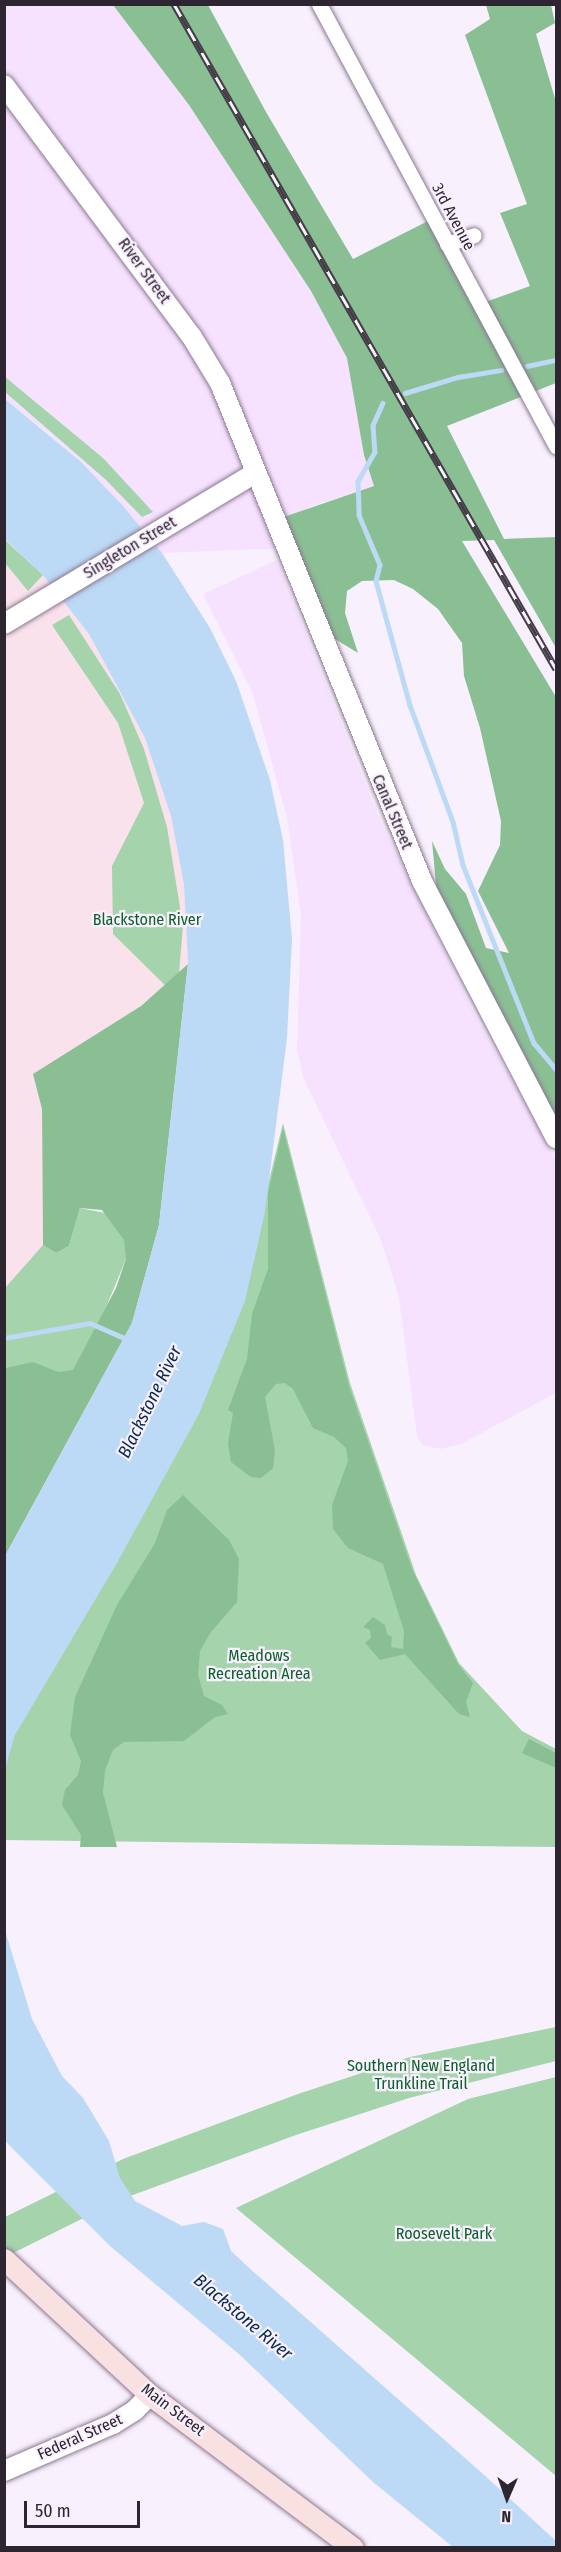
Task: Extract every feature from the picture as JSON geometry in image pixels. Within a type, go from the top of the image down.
[{"type":"main road","name":"Main Street","points":[[4,2259],[150,2395],[353,2547]]},
{"type":"street","name":"3rd Avenue","points":[[320,4],[556,446]]},
{"type":"street","name":"River Street","points":[[4,85],[192,337],[220,383],[255,473]]},
{"type":"street","points":[[447,244],[474,235]]},
{"type":"street","name":"Singleton Street","points":[[4,624],[255,473]]},
{"type":"street","name":"Canal Street","points":[[255,473],[418,872],[556,1138]]},
{"type":"street","name":"Federal Street","points":[[4,2471],[113,2424],[135,2410],[150,2395]]},
{"type":"shaded area","points":[[4,5],[113,5],[189,105],[311,291],[347,358],[364,455],[374,486],[309,507],[289,548],[162,553],[123,506],[49,434],[5,399]]},
{"type":"shaded area","points":[[5,539],[43,575],[89,634],[145,738],[171,816],[184,885],[188,964],[141,1006],[34,1074],[42,1109],[43,1245],[5,1288]]},
{"type":"shaded area","points":[[277,560],[378,816],[474,1013],[556,1161],[556,1393],[461,1444],[441,1449],[422,1445],[417,1436],[399,1298],[391,1271],[380,1238],[303,1077],[297,1049],[301,915],[287,818],[253,694],[203,594]]},
{"type":"green space","points":[[113,5],[208,5],[266,112],[353,259],[430,220],[477,305],[530,286],[500,213],[527,204],[465,35],[490,19],[486,5],[551,5],[555,23],[536,34],[556,102],[556,383],[447,426],[504,539],[556,537],[556,648],[494,540],[462,541],[556,697],[556,1132],[437,896],[432,841],[445,869],[466,894],[486,948],[509,953],[478,891],[500,845],[501,821],[480,728],[464,676],[462,643],[438,609],[413,589],[394,580],[362,581],[347,591],[345,613],[358,653],[335,639],[322,625],[278,519],[374,486],[364,455],[347,358],[311,291],[189,105]]},
{"type":"green space","points":[[4,376],[103,458],[153,512],[142,517],[105,479],[5,392]]},
{"type":"green space","points":[[4,539],[43,575],[28,591],[5,563]]},
{"type":"green space","name":"Blackstone River","points":[[69,615],[120,694],[144,749],[167,827],[183,926],[177,997],[113,934],[112,866],[144,803],[118,723],[52,625]]},
{"type":"green space","points":[[188,964],[159,1225],[132,1323],[5,1556],[5,1368],[33,1362],[58,1372],[73,1370],[116,1288],[126,1259],[124,1240],[102,1210],[80,1208],[69,1246],[56,1253],[43,1245],[42,1109],[33,1074],[141,1006]]},
{"type":"green space","points":[[177,997],[126,1259],[83,1363],[5,1427],[11,1367],[5,1368],[5,1288],[43,1245],[56,1253],[69,1246],[80,1208],[105,1213]]},
{"type":"green space","name":"Meadows Recreation Area","points":[[283,1123],[350,1383],[416,1575],[459,1663],[522,1731],[556,1749],[556,1847],[5,1840],[5,1762],[14,1729],[265,1197]]},
{"type":"green space","points":[[283,1128],[349,1386],[412,1569],[458,1664],[473,1683],[466,1702],[470,1717],[459,1714],[405,1654],[380,1660],[365,1643],[371,1638],[370,1630],[363,1627],[373,1617],[385,1625],[387,1634],[392,1637],[391,1647],[403,1649],[404,1631],[383,1564],[348,1548],[333,1529],[332,1505],[348,1461],[346,1448],[334,1437],[313,1428],[293,1389],[285,1383],[276,1384],[265,1397],[275,1451],[273,1468],[261,1478],[251,1477],[231,1462],[228,1443],[233,1413],[228,1410],[247,1359],[252,1314],[268,1269],[268,1193]]},
{"type":"green space","points":[[183,1495],[229,1540],[239,1559],[237,1602],[211,1632],[200,1651],[198,1675],[204,1696],[222,1705],[228,1714],[215,1717],[184,1741],[124,1742],[113,1750],[105,1770],[103,1793],[117,1847],[80,1847],[81,1835],[62,1805],[65,1790],[78,1775],[81,1761],[70,1735],[75,1697],[117,1605],[155,1543],[167,1510]]},
{"type":"green space","points":[[529,1739],[556,1753],[556,1768],[522,1753]]},
{"type":"green space","name":"Southern New England Trunkline Trail","points":[[556,2027],[556,2061],[409,2098],[296,2135],[122,2199],[5,2257],[5,2217],[123,2159],[298,2094],[410,2057]]},
{"type":"green space","name":"Roosevelt Park","points":[[556,2077],[556,2476],[236,2208],[468,2099]]},
{"type":"water","points":[[5,399],[81,462],[123,506],[162,553],[210,628],[236,681],[270,780],[283,840],[292,939],[287,1038],[265,1212],[245,1301],[199,1414],[117,1563],[15,1735],[5,1769],[5,1556],[132,1323],[159,1225],[188,964],[184,885],[171,816],[145,738],[89,634],[43,575],[5,539]]},
{"type":"water","points":[[4,1927],[32,2019],[62,2076],[83,2098],[109,2141],[120,2178],[135,2201],[182,2226],[204,2222],[223,2229],[231,2251],[482,2473],[556,2541],[556,2547],[453,2547],[373,2482],[240,2355],[110,2246],[10,2146],[4,2139]]},
{"type":"waterway","points":[[527,366],[556,360]]},
{"type":"waterway","points":[[405,393],[458,377],[501,370]]},
{"type":"waterway","points":[[383,403],[373,425],[375,452],[358,481],[359,515],[380,565],[376,581],[410,705],[453,822],[463,865],[534,1043],[556,1069]]},
{"type":"waterway","points":[[4,1338],[90,1323],[129,1340]]},
{"type":"railway","points":[[174,4],[556,669]]}]
